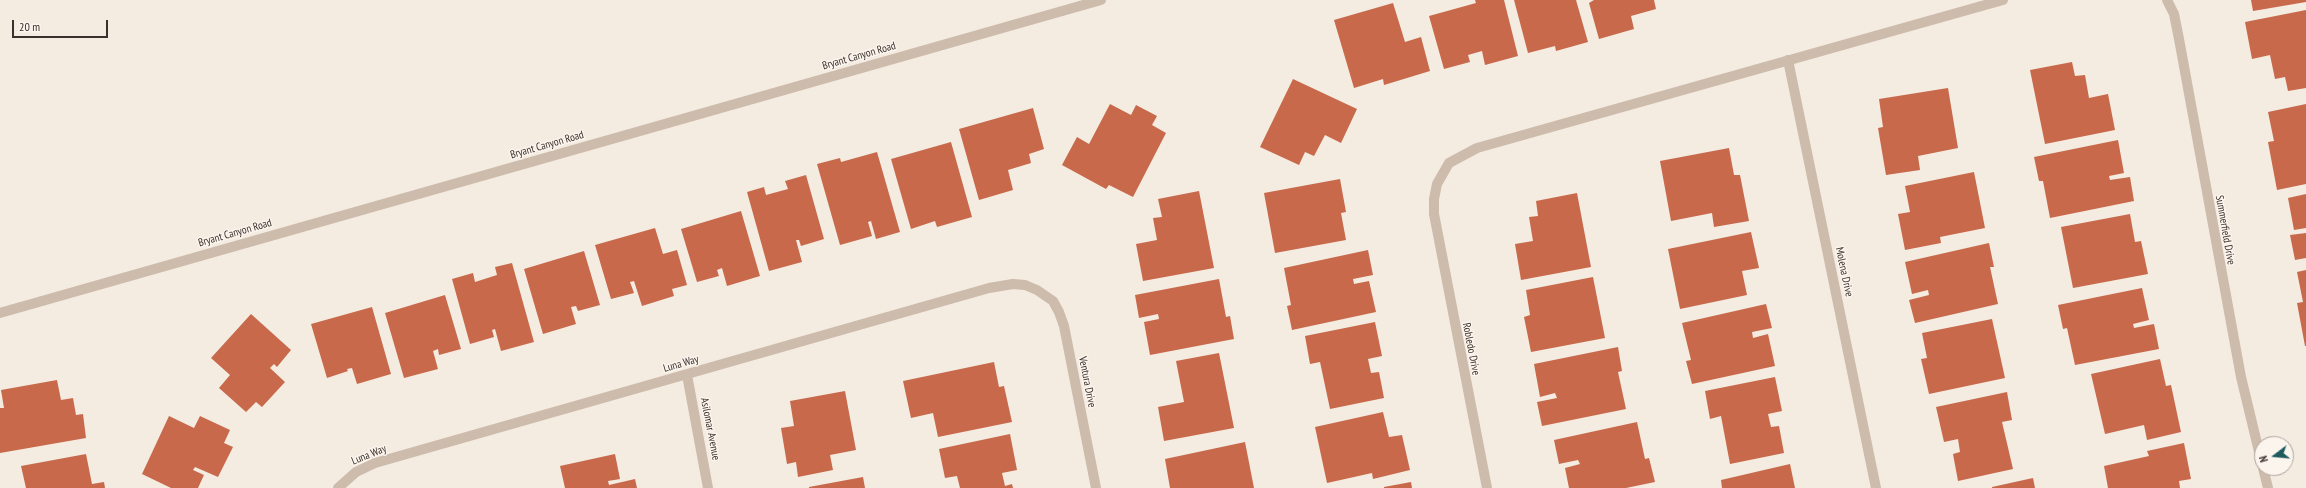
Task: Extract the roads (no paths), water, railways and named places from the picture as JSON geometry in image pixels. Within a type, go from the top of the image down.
[{"type":"street","name":"Bryant Canyon Road","points":[[0,313],[1100,0]]},
{"type":"street","name":"Robledo Drive","points":[[1487,488],[1434,214],[1436,184],[1442,172],[1449,163],[1466,153],[1788,60],[2003,0]]},
{"type":"street","name":"Summerfield Drive","points":[[2167,0],[2174,14],[2241,377],[2255,436]]},
{"type":"street","name":"Molena Drive","points":[[1788,60],[1876,488]]},
{"type":"street","name":"Luna Way","points":[[338,488],[356,472],[375,463],[989,288],[1013,284],[1025,285],[1038,290]]},
{"type":"street","name":"Ventura Drive","points":[[1038,290],[1053,301],[1064,326],[1096,488]]},
{"type":"street","name":"Asilomar Avenue","points":[[687,375],[708,488]]},
{"type":"street","points":[[2265,476],[2268,488]]}]
